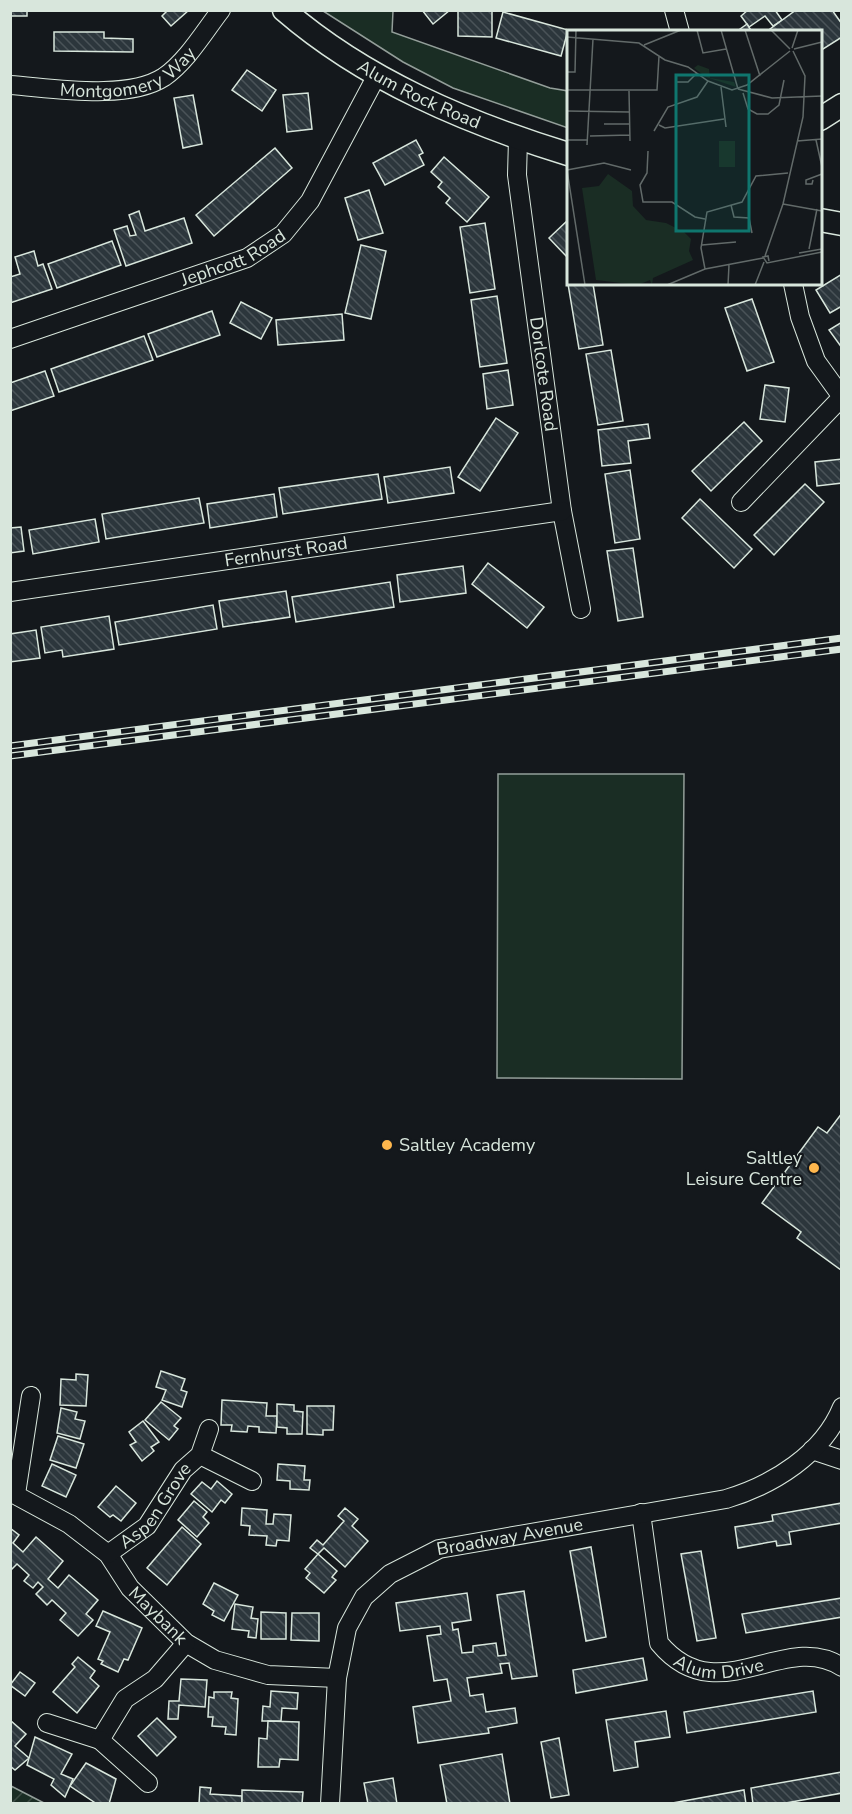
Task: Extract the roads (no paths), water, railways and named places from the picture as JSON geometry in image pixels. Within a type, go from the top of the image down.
[{"type":"street","name":"Montgomery Way","points":[[10,85],[71,89],[136,89],[163,77],[181,62],[220,10]]},
{"type":"street","name":"Alum Rock Road","points":[[284,10],[376,77],[518,139],[567,154]]},
{"type":"street","points":[[674,10],[679,30]]},
{"type":"street","name":"Jephcott Road","points":[[10,339],[247,258],[283,234],[310,201],[376,77]]},
{"type":"street","points":[[822,118],[842,105]]},
{"type":"street","name":"Dorlcote Road","points":[[518,139],[517,175],[562,511],[581,609]]},
{"type":"street","points":[[822,220],[842,224]]},
{"type":"street","points":[[741,502],[842,397],[816,361],[800,317],[794,285]]},
{"type":"street","name":"Fernhurst Road","points":[[10,592],[562,511]]},
{"type":"street","points":[[13,1493],[31,1396]]},
{"type":"street","name":"Broadway Avenue","points":[[330,1803],[338,1678],[347,1628],[364,1597],[390,1574],[439,1549],[726,1499],[750,1492],[772,1482],[812,1450],[826,1437],[842,1407]]},
{"type":"street","name":"Aspen Grove","points":[[108,1554],[147,1526],[183,1470],[200,1455],[209,1429]]},
{"type":"street","points":[[812,1450],[842,1460]]},
{"type":"street","name":"Aspen Grove","points":[[200,1455],[252,1481]]},
{"type":"street","name":"Maybank","points":[[13,1493],[69,1524],[108,1554],[130,1588],[186,1643],[215,1660],[268,1675],[338,1678]]},
{"type":"street","name":"Alum Drive","points":[[641,1513],[658,1634],[660,1643],[671,1657],[691,1669],[723,1673],[800,1657],[827,1658],[842,1667]]},
{"type":"street","points":[[100,1740],[126,1699],[155,1679],[186,1643]]},
{"type":"street","points":[[47,1723],[100,1740],[148,1783]]},
{"type":"railway","points":[[10,746],[842,638]]},
{"type":"railway","points":[[10,756],[842,649]]},
{"type":"place","name":"Saltley Academy","points":[[387,1145]]},
{"type":"place","name":"Saltley Leisure Centre","points":[[814,1168]]}]
